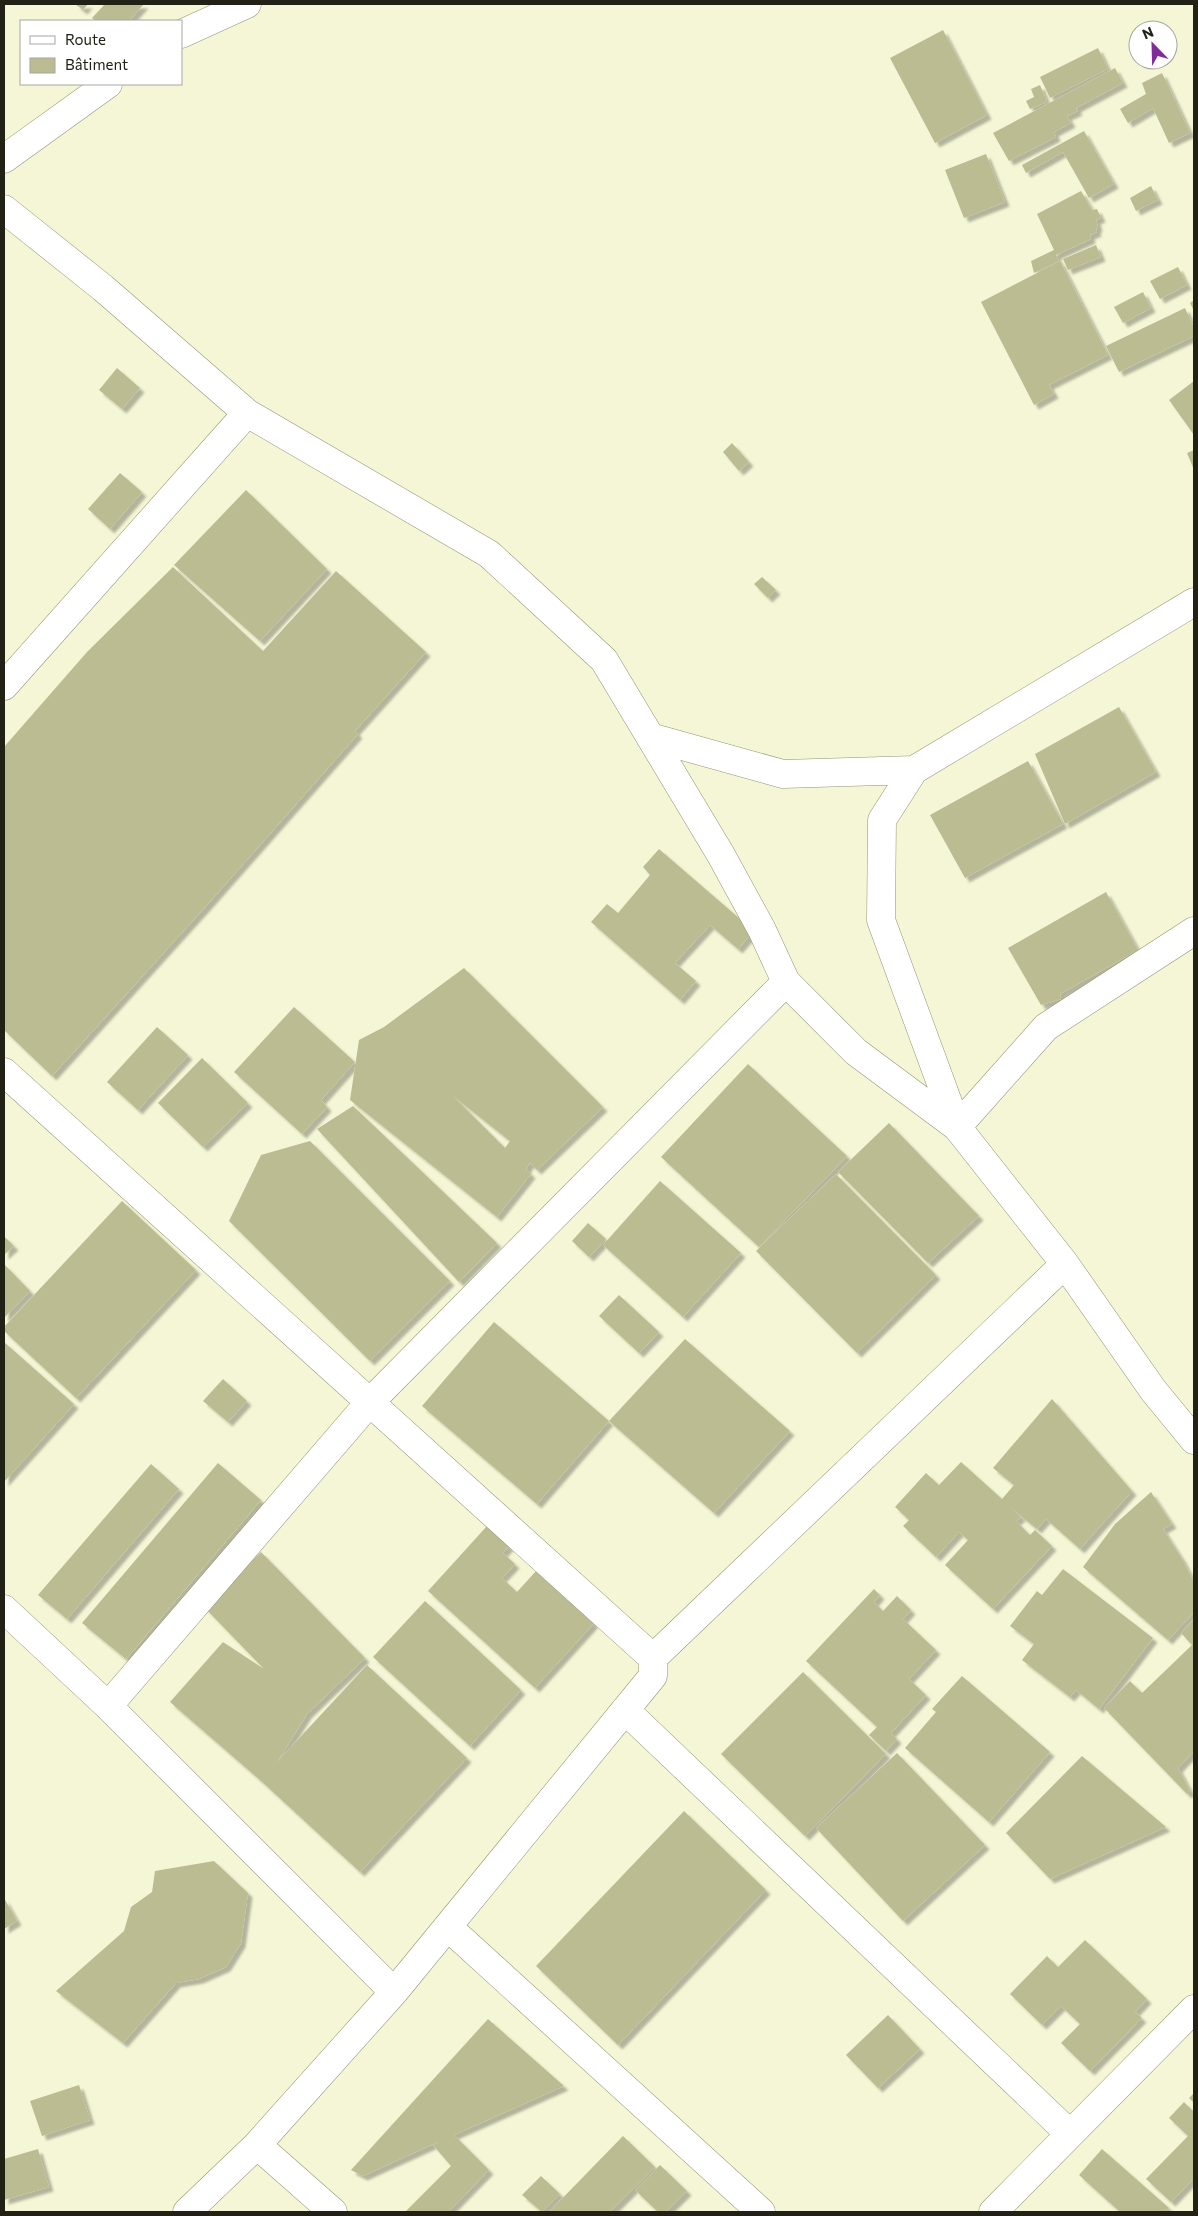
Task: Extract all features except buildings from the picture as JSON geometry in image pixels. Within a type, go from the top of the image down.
[{"type":"street","points":[[182,34],[247,4]]},
{"type":"street","points":[[4,158],[107,85]]},
{"type":"street","points":[[4,209],[103,288],[247,413],[489,554],[604,660],[726,863],[762,930],[786,982],[856,1052],[957,1127],[1065,1264],[1153,1390],[1194,1440]]},
{"type":"street","points":[[4,686],[247,413]]},
{"type":"street","points":[[957,1127],[881,920],[882,820],[914,770],[1194,602]]},
{"type":"street","points":[[650,737],[782,774],[914,770]]},
{"type":"street","points":[[957,1127],[1046,1027],[1194,931]]},
{"type":"street","points":[[108,1706],[370,1403],[786,982]]},
{"type":"street","points":[[4,1072],[653,1658]]},
{"type":"street","points":[[187,2212],[257,2145],[394,1992],[653,1676],[653,1658],[1065,1264]]},
{"type":"street","points":[[4,1610],[108,1706],[394,1992]]},
{"type":"street","points":[[625,1710],[1070,2134]]},
{"type":"street","points":[[448,1927],[761,2212]]},
{"type":"street","points":[[992,2212],[1194,2009]]},
{"type":"street","points":[[257,2145],[333,2212]]}]
